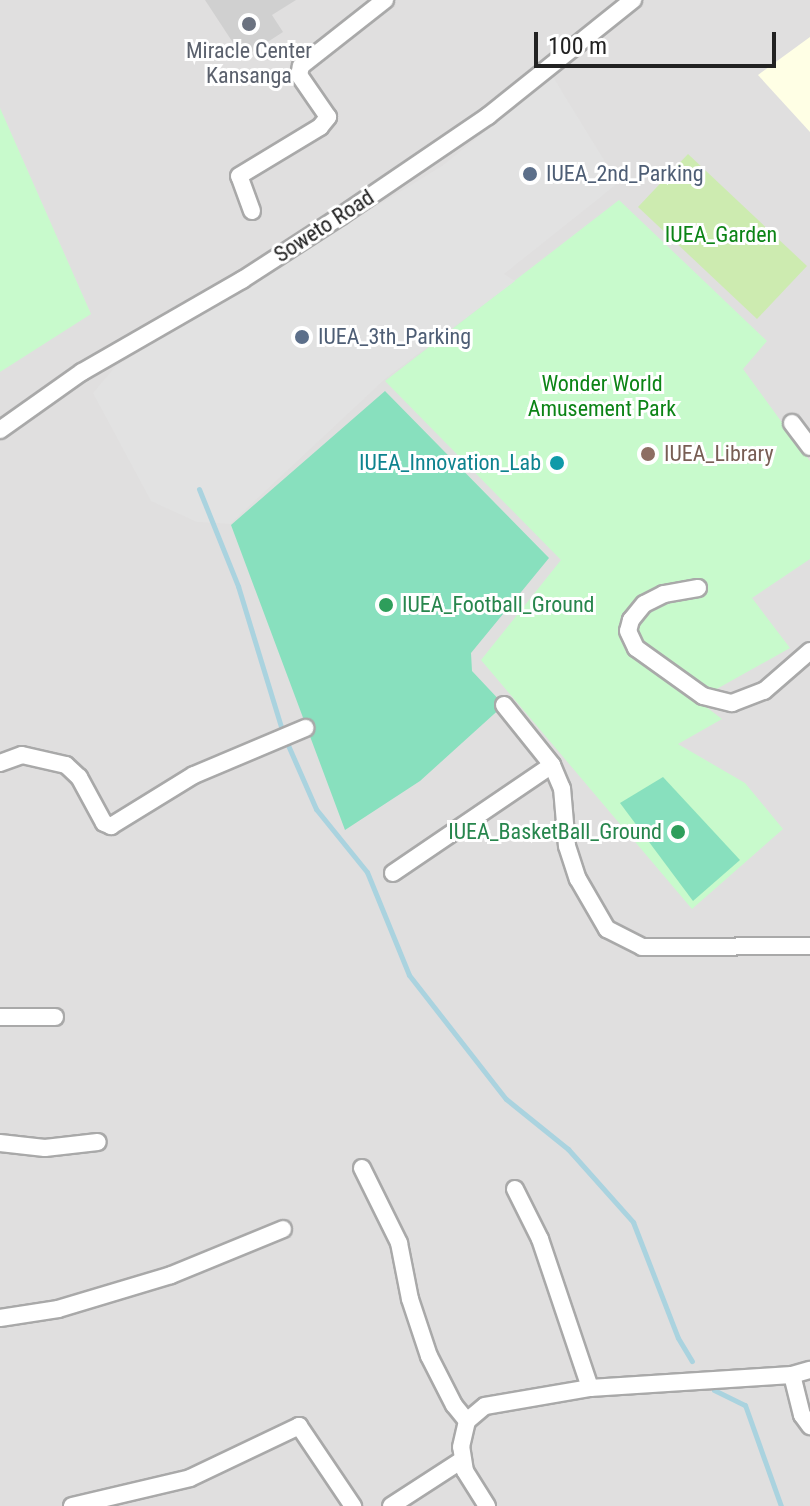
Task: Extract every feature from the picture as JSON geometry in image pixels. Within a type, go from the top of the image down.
[{"type":"street","points":[[252,211],[239,176],[320,127],[328,117],[299,75],[301,66],[385,0]]},
{"type":"street","name":"Soweto Road","points":[[0,430],[82,372],[242,280],[464,133],[633,0]]},
{"type":"street","points":[[792,423],[810,447]]},
{"type":"street","points":[[698,588],[664,594],[644,604],[631,620],[628,631],[636,648],[703,696],[732,703],[764,691],[810,651]]},
{"type":"street","points":[[504,705],[552,765],[562,788],[571,857],[578,879],[607,929],[642,947],[810,946]]},
{"type":"street","points":[[0,763],[22,755],[66,765],[79,777],[104,823],[111,826],[194,775],[305,728]]},
{"type":"street","points":[[393,873],[552,765]]},
{"type":"street","points":[[0,1017],[55,1017]]},
{"type":"street","points":[[0,1143],[45,1148],[98,1142]]},
{"type":"street","points":[[362,1168],[399,1243],[410,1299],[429,1356],[454,1405],[467,1421]]},
{"type":"street","points":[[515,1189],[540,1239],[590,1388]]},
{"type":"street","points":[[0,1318],[58,1309],[171,1275],[283,1229]]},
{"type":"street","points":[[487,1506],[474,1488],[462,1460],[467,1421],[485,1406],[590,1388],[792,1375],[810,1370]]},
{"type":"street","points":[[792,1375],[802,1415],[810,1426]]},
{"type":"street","points":[[72,1506],[190,1478],[299,1426],[353,1506]]},
{"type":"street","points":[[391,1506],[462,1460]]},
{"type":"shaded area","points":[[0,0],[810,0],[810,1506],[0,1506]]},
{"type":"shaded area","name":"Miracle Center Kansanga","points":[[205,0],[296,0],[272,15],[283,32],[243,58]]},
{"type":"shaded area","points":[[810,37],[810,132],[758,75]]},
{"type":"shaded area","name":"IUEA_3th_Parking","points":[[553,77],[618,183],[504,274],[515,281],[386,378],[230,524],[197,522],[151,501],[93,393],[116,366],[442,166]]},
{"type":"green space","points":[[0,108],[91,314],[0,372]]},
{"type":"green space","name":"IUEA_Garden","points":[[688,154],[807,266],[757,319],[638,207]]},
{"type":"green space","name":"Wonder World Amusement Park","points":[[619,200],[767,341],[743,369],[810,461],[810,559],[752,598],[790,648],[697,700],[722,719],[678,744],[745,783],[783,829],[692,909],[481,660],[561,560],[385,381]]},
{"type":"green space","name":"IUEA_Football_Ground","points":[[385,391],[549,558],[471,653],[472,671],[504,705],[420,781],[345,830],[231,525]]},
{"type":"green space","name":"IUEA_BasketBall_Ground","points":[[663,777],[740,860],[693,901],[620,803]]},
{"type":"waterway","points":[[199,489],[238,586],[284,736],[316,809],[367,872],[409,975],[506,1099],[568,1149],[633,1222],[678,1338],[692,1361]]},
{"type":"waterway","points":[[714,1390],[745,1405],[781,1506]]},
{"type":"place","name":"Miracle Center Kansanga","points":[[249,24]]},
{"type":"place","name":"IUEA_2nd_Parking","points":[[530,174]]},
{"type":"place","name":"IUEA_3th_Parking","points":[[302,337]]},
{"type":"place","name":"IUEA_Library","points":[[648,454]]},
{"type":"place","name":"IUEA_Innovation_Lab","points":[[557,463]]},
{"type":"place","name":"IUEA_Football_Ground","points":[[386,605]]},
{"type":"place","name":"IUEA_BasketBall_Ground","points":[[678,832]]}]
